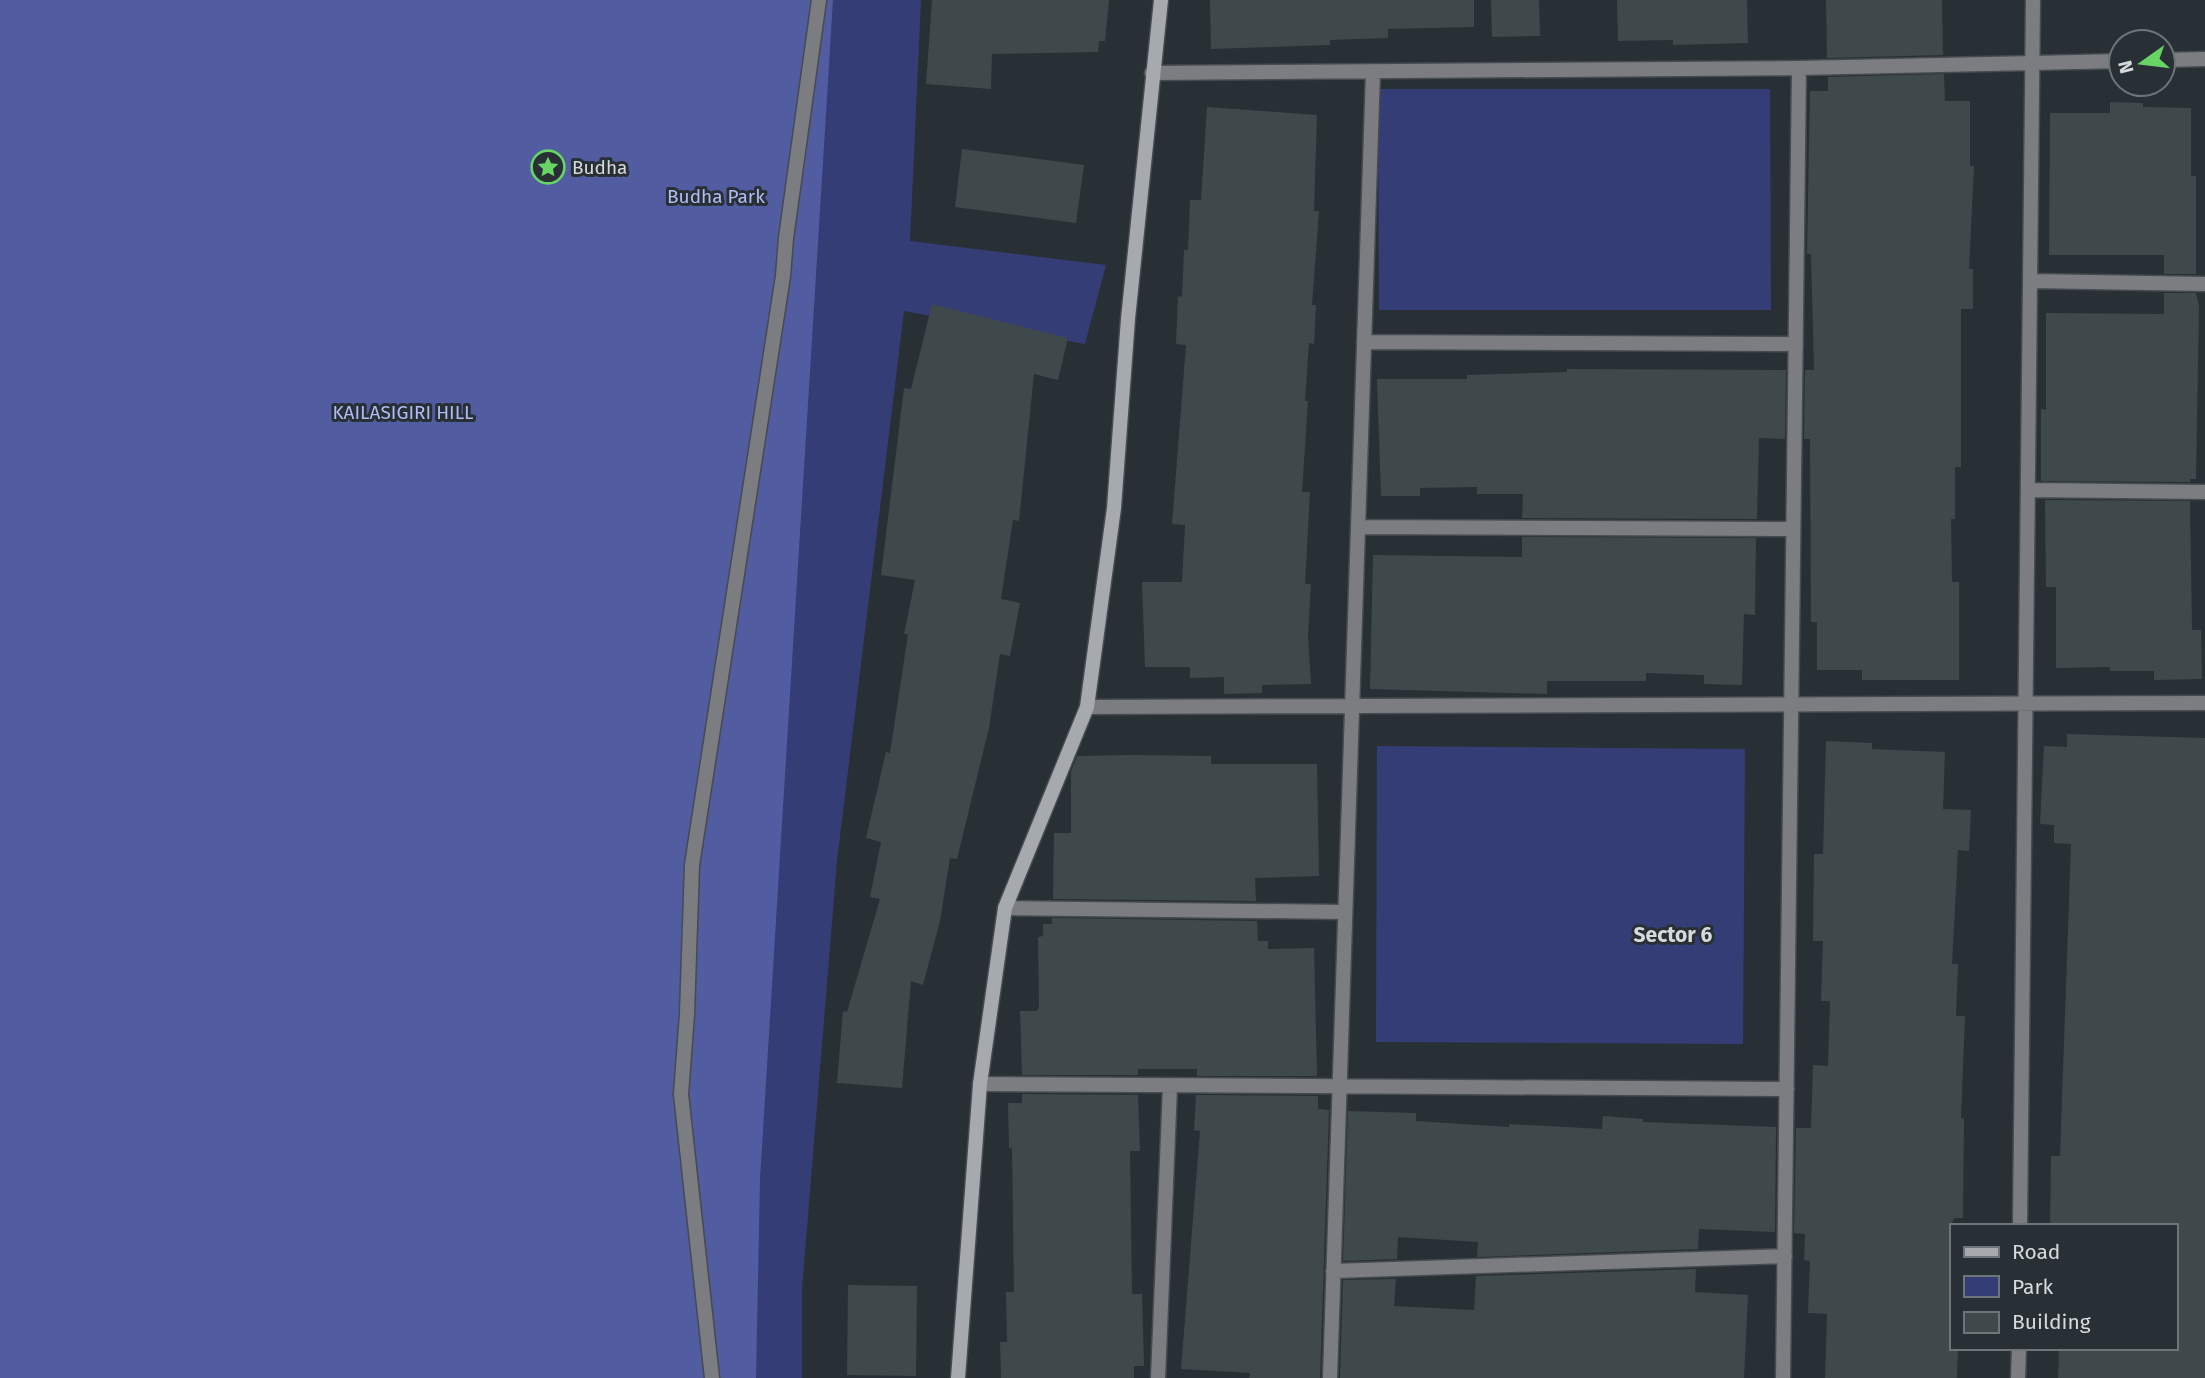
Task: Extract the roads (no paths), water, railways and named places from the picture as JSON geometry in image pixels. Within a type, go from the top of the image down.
[{"type":"street","points":[[712,1378],[681,1094],[687,1014],[692,865],[783,276],[819,0]]},
{"type":"street","points":[[958,1378],[980,1084],[1005,908],[1087,707],[1114,508],[1128,319],[1161,0]]},
{"type":"street","points":[[2020,1224],[2033,0]]},
{"type":"street","points":[[2177,60],[2205,60]]},
{"type":"street","points":[[1152,74],[1799,68],[2107,61]]},
{"type":"street","points":[[1783,1378],[1799,68]]},
{"type":"street","points":[[1330,1378],[1373,72]]},
{"type":"street","points":[[2030,281],[2205,284]]},
{"type":"street","points":[[1364,342],[1796,344]]},
{"type":"street","points":[[2028,489],[2205,492]]},
{"type":"street","points":[[1358,527],[1793,529]]},
{"type":"street","points":[[1087,707],[2205,703]]},
{"type":"street","points":[[1005,908],[1345,912]]},
{"type":"street","points":[[980,1084],[1787,1089]]},
{"type":"street","points":[[1158,1378],[1170,1087]]},
{"type":"street","points":[[1333,1271],[1785,1256]]},
{"type":"street","points":[[2018,1350],[2018,1378]]},
{"type":"place","name":"Budha","points":[[548,167]]},
{"type":"district","name":"Sector 6","points":[[1673,935]]},
{"type":"park label","name":"Budha Park","points":[[716,196]]},
{"type":"park label","name":"KAILASIGIRI HILL","points":[[403,412]]}]
